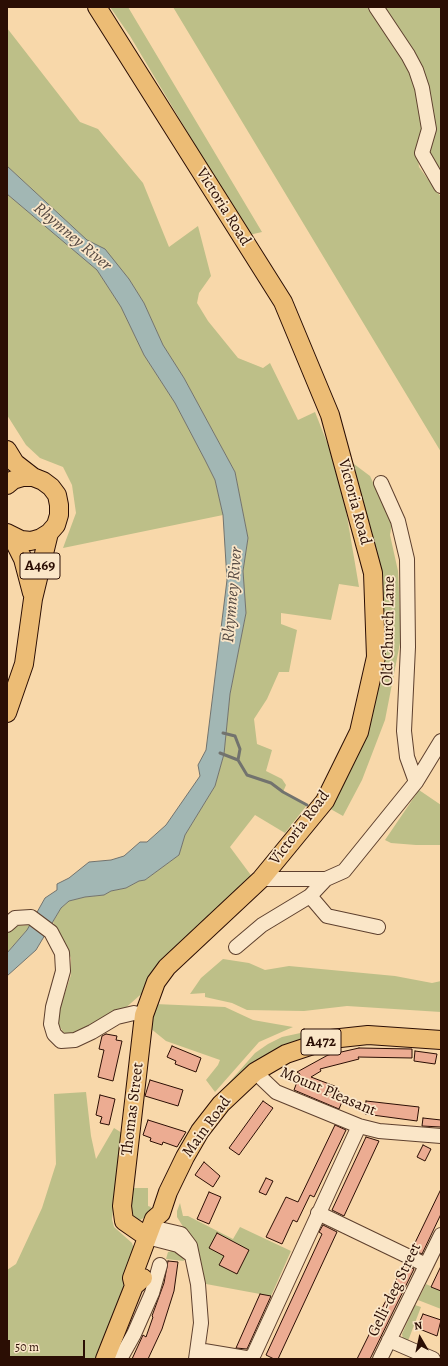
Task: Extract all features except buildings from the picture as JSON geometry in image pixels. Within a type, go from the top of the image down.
[{"type":"main road","name":"Victoria Road","points":[[97,7],[283,302],[330,415],[373,573],[376,657],[359,732],[325,801],[261,879],[167,967],[156,982]]},
{"type":"main road","points":[[7,450],[15,463],[33,477],[43,481],[51,487],[57,495],[59,505],[59,515],[56,525],[49,533],[41,538],[31,541],[21,540],[9,535]]},
{"type":"main road","points":[[7,485],[13,480],[23,477],[33,477]]},
{"type":"main road","name":"A469","points":[[7,713],[24,664],[33,599],[49,533]]},
{"type":"main road","name":"A469","points":[[9,535],[23,559],[33,599]]},
{"type":"main road","name":"Thomas Street","points":[[153,1229],[124,1221],[122,1206],[144,1015],[156,982]]},
{"type":"main road","name":"Main Road","points":[[105,1359],[132,1292],[132,1278],[176,1174],[200,1131],[221,1104],[255,1072],[286,1054],[331,1039],[368,1035],[441,1040]]},
{"type":"street","points":[[376,7],[408,55],[416,70],[428,114],[429,128],[422,153],[441,186]]},
{"type":"street","name":"Old Church Lane","points":[[382,483],[398,521],[407,559],[408,647],[404,731],[407,757],[416,782]]},
{"type":"street","points":[[236,947],[262,925],[310,896],[326,879],[344,870],[416,782],[441,741]]},
{"type":"street","points":[[261,879],[326,879]]},
{"type":"street","points":[[310,896],[327,916],[378,928]]},
{"type":"street","points":[[7,925],[15,918],[31,917],[51,932],[62,953],[63,971],[53,1007],[51,1024],[54,1034],[61,1041],[75,1040],[117,1017],[134,1014],[144,1015]]},
{"type":"street","name":"Mount Pleasant","points":[[255,1072],[270,1088],[276,1092],[359,1126],[379,1131],[441,1136]]},
{"type":"street","points":[[153,1229],[181,1234],[190,1246],[190,1254],[198,1284],[202,1323],[197,1354],[250,1359],[254,1354],[359,1126]]},
{"type":"street","points":[[318,1213],[426,1264]]},
{"type":"street","name":"Gelli-deg Street","points":[[380,1359],[441,1235]]},
{"type":"street","points":[[120,1359],[134,1334],[146,1306],[160,1265]]},
{"type":"street","points":[[132,1292],[146,1306]]},
{"type":"street","points":[[389,1340],[434,1359]]},
{"type":"green space","points":[[110,7],[128,7],[262,232],[249,235],[130,36]]},
{"type":"green space","points":[[173,7],[371,7],[416,80],[424,129],[417,151],[419,167],[441,197],[441,452]]},
{"type":"green space","points":[[382,7],[441,7],[441,180],[428,159],[434,124]]},
{"type":"green space","points":[[7,28],[80,122],[98,129],[143,183],[169,247],[198,226],[211,276],[199,293],[197,303],[208,321],[238,358],[263,368],[270,363],[298,420],[315,412],[340,475],[359,587],[339,584],[331,620],[281,613],[281,624],[297,630],[289,672],[279,672],[267,699],[254,719],[257,744],[272,750],[266,771],[282,779],[286,785],[283,792],[307,805],[285,833],[255,815],[230,847],[253,878],[147,989],[122,1011],[74,1036],[66,1036],[58,1024],[58,1014],[71,975],[71,958],[53,922],[61,908],[69,901],[85,897],[104,895],[111,891],[126,888],[139,881],[145,880],[179,855],[185,835],[215,786],[224,754],[230,694],[246,613],[243,571],[248,538],[235,472],[184,378],[163,345],[144,303],[129,279],[105,250],[87,240],[7,166]]},
{"type":"green space","points":[[7,194],[97,270],[121,307],[144,355],[175,403],[205,460],[215,480],[223,515],[63,548],[76,513],[72,485],[63,467],[40,458],[26,445],[7,415]]},
{"type":"green space","points":[[350,461],[370,476],[392,523],[390,535],[398,571],[401,638],[385,720],[362,780],[343,816],[327,807],[380,676]]},
{"type":"green space","points":[[419,790],[441,805],[441,845],[391,843],[385,840]]},
{"type":"green space","points":[[30,925],[7,953],[7,933],[16,926]]},
{"type":"green space","points":[[223,959],[249,963],[265,970],[289,966],[395,976],[432,983],[441,981],[441,1012],[347,1006],[304,1011],[247,1010],[232,1003],[205,997],[205,993],[190,994],[201,978]]},
{"type":"green space","points":[[155,1004],[225,1007],[253,1020],[293,1027],[259,1042],[215,1092],[206,1080],[218,1065],[220,1060],[166,1041],[150,1028]]},
{"type":"green space","points":[[305,1032],[307,1039],[218,1095],[255,1053],[282,1037]]},
{"type":"green space","points":[[86,1092],[91,1136],[96,1159],[114,1128],[122,1133],[112,1219],[114,1227],[132,1243],[134,1249],[129,1272],[99,1359],[7,1359],[7,1270],[16,1264],[42,1208],[56,1164],[54,1094]]},
{"type":"green space","points":[[132,1188],[148,1188],[148,1206],[151,1207],[149,1215],[140,1220],[135,1219],[131,1215],[130,1208]]},
{"type":"green space","points":[[180,1203],[183,1216],[188,1216],[233,1239],[240,1227],[291,1251],[271,1296],[206,1284],[197,1249],[177,1217],[177,1211]]},
{"type":"green space","points":[[173,1251],[182,1255],[184,1261],[166,1259],[168,1252]]},
{"type":"green space","points":[[426,1284],[441,1291],[441,1309],[418,1300]]},
{"type":"green space","points":[[415,1305],[421,1307],[408,1341],[403,1339],[402,1334]]},
{"type":"water","name":"Rhymney River","points":[[7,166],[87,240],[105,249],[129,279],[144,303],[163,345],[184,378],[235,472],[248,538],[243,571],[246,613],[230,694],[224,754],[215,786],[185,835],[179,855],[145,880],[139,881],[126,888],[111,891],[104,895],[85,897],[69,901],[61,908],[36,950],[7,976],[7,953],[27,930],[45,898],[57,890],[57,884],[69,878],[89,862],[111,860],[124,856],[140,842],[147,842],[166,825],[200,776],[198,765],[206,750],[227,580],[223,515],[215,480],[175,403],[144,355],[121,307],[97,270],[7,194]]},
{"type":"waterway","points":[[223,733],[235,736],[240,749],[238,760]]},
{"type":"waterway","points":[[220,753],[238,760],[247,775],[271,783],[283,792],[307,805]]}]
